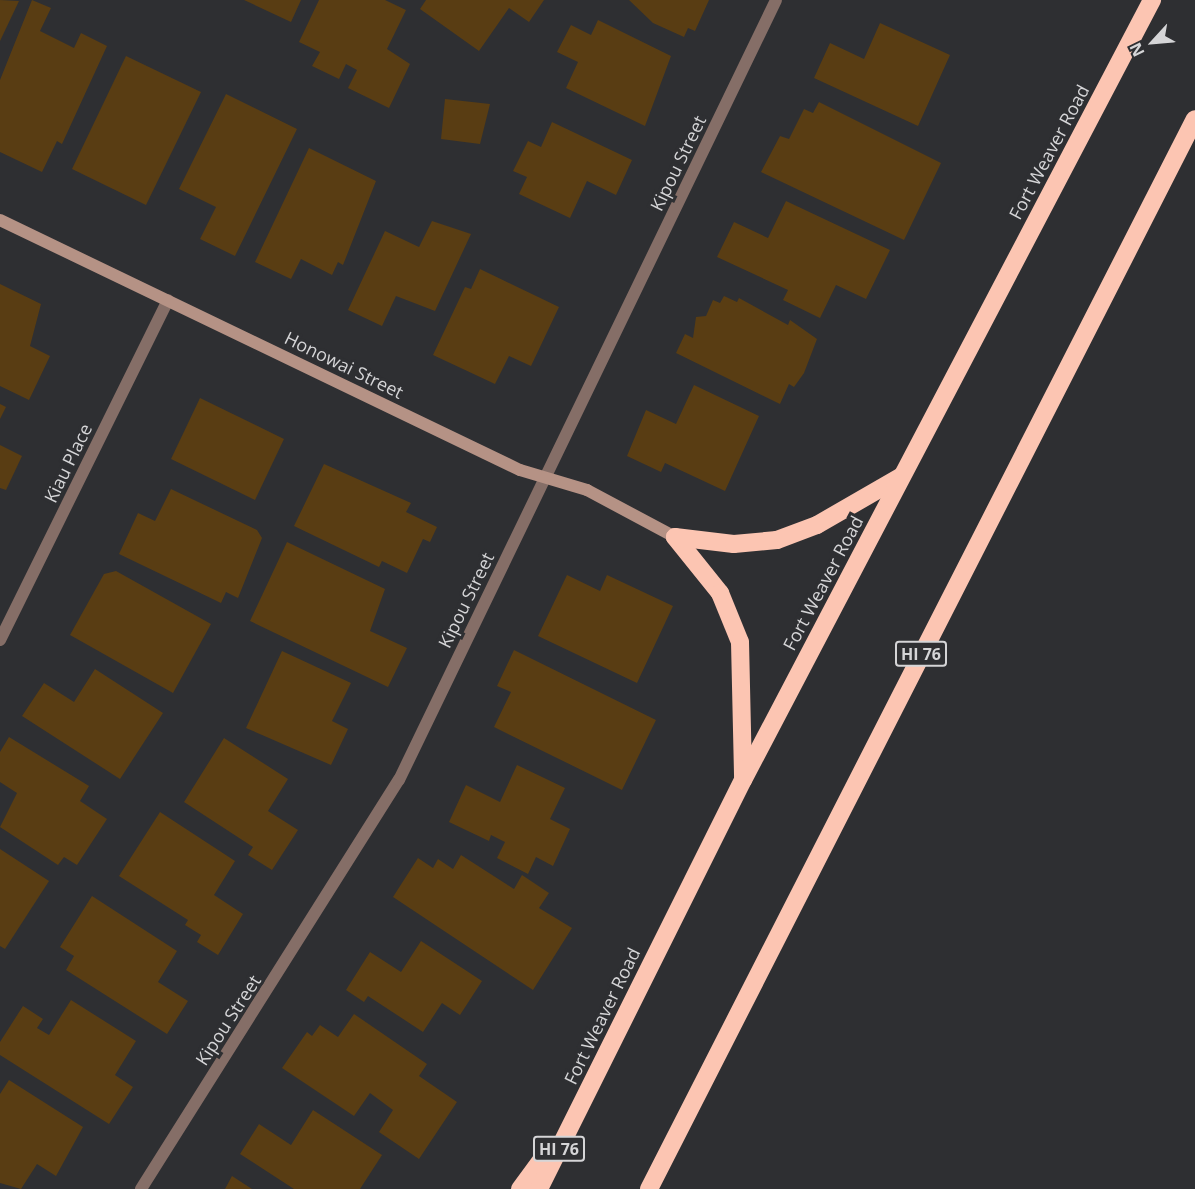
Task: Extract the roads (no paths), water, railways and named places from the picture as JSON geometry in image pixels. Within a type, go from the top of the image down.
[{"type":"highway","points":[[1121,60],[1147,0]]},
{"type":"highway","name":"Fort Weaver Road","points":[[539,1189],[743,780],[1152,0]]},
{"type":"highway","name":"HI 76","points":[[649,1189],[1195,119]]},
{"type":"highway","points":[[675,537],[734,544],[777,540],[817,525],[902,476]]},
{"type":"highway","points":[[675,537],[720,593],[740,642],[743,780]]},
{"type":"highway","points":[[520,1189],[580,1108]]},
{"type":"street","name":"Kipou Street","points":[[141,1189],[399,780],[776,0]]},
{"type":"street","name":"Honowai Street","points":[[0,220],[519,470],[587,490],[675,537]]},
{"type":"street","name":"Kiau Place","points":[[0,640],[168,300]]}]
